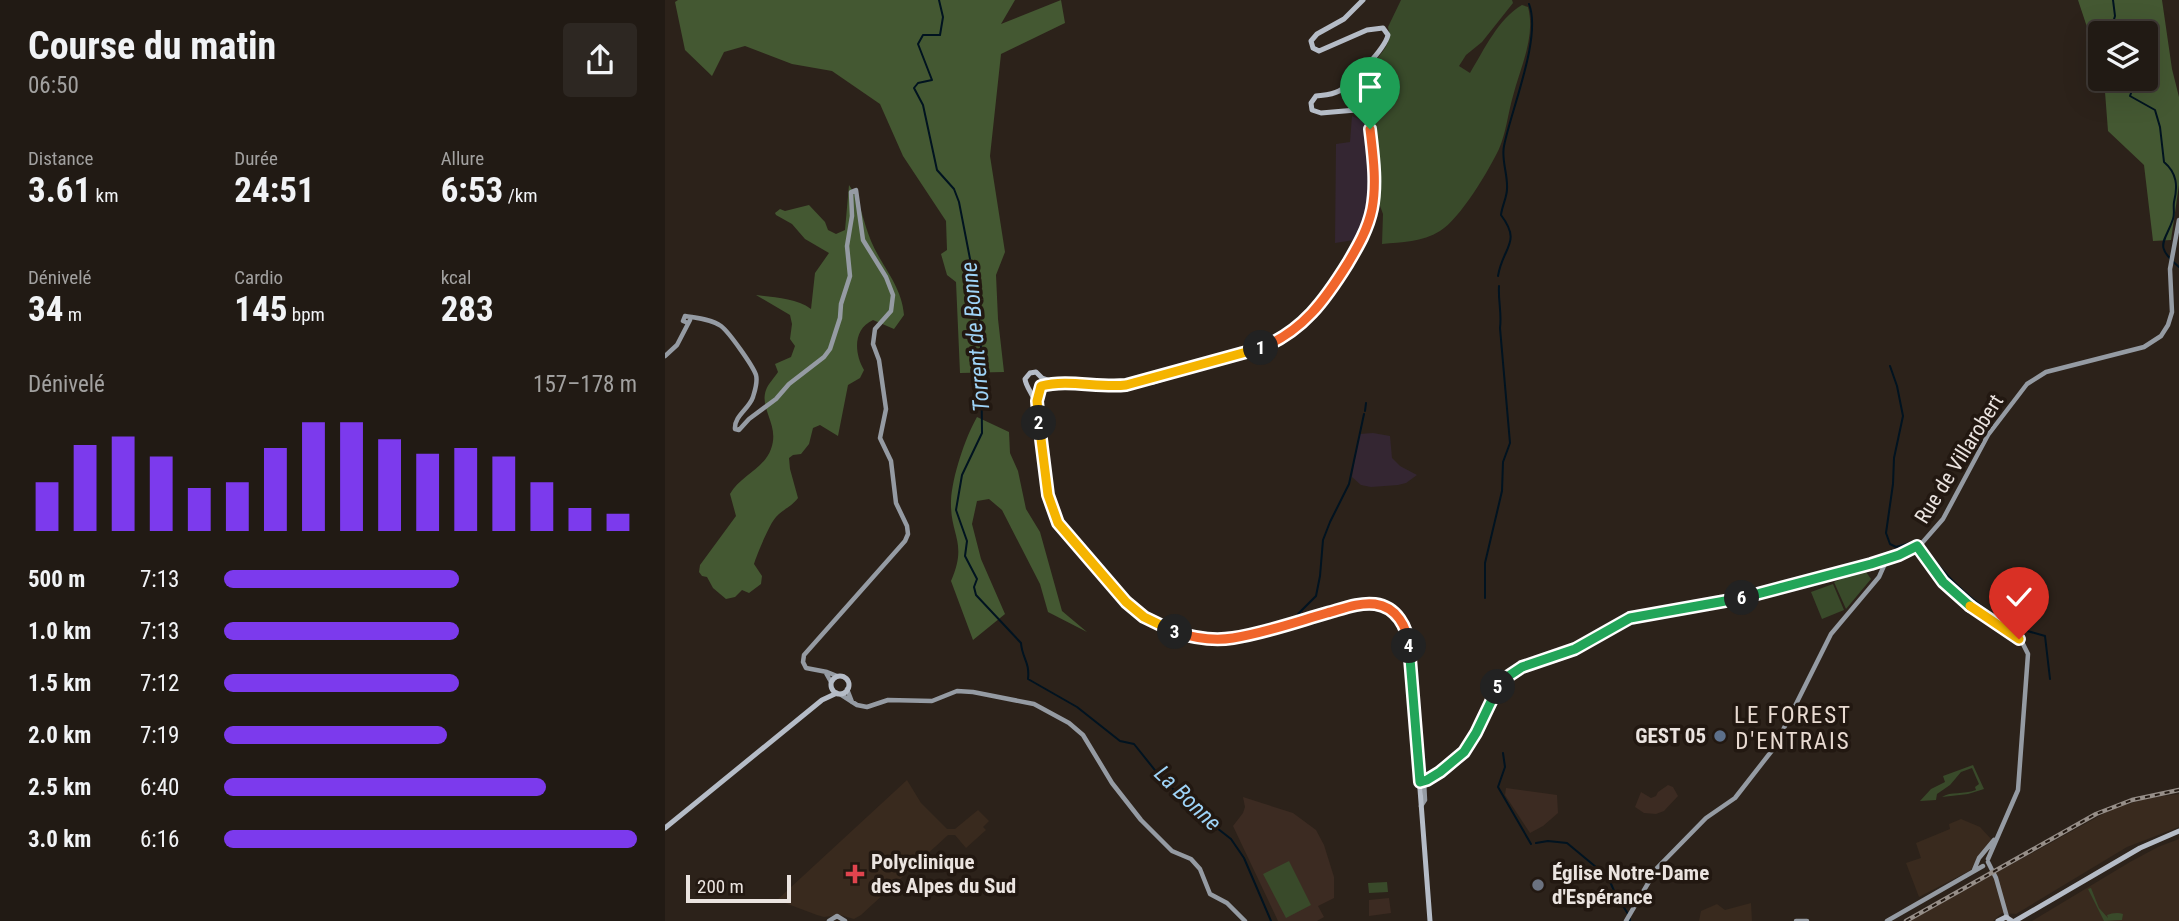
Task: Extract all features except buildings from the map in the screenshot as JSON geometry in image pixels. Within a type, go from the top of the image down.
[{"type":"main road","points":[[1031,389],[1060,384],[1104,387],[1126,385],[1202,366],[1275,342],[1294,331],[1312,314],[1330,291],[1363,236],[1369,223],[1374,198],[1371,141],[1366,117],[1359,111],[1352,110],[1318,113],[1310,106],[1316,96],[1333,94],[1346,86],[1387,40],[1387,32],[1377,28],[1323,50],[1313,48],[1311,43],[1314,36],[1344,19],[1363,0]]},
{"type":"main road","points":[[1060,384],[1042,378],[1036,372],[1028,374],[1025,382],[1031,389],[1037,408],[1049,502],[1063,530],[1126,602],[1140,614],[1175,632],[1220,639],[1251,634],[1360,605],[1376,604],[1387,608],[1401,620],[1408,637],[1422,782],[1421,806],[1430,921]]},
{"type":"main road","points":[[1037,408],[1042,378]]},
{"type":"main road","points":[[665,828],[822,700],[847,689],[847,680],[842,676],[837,677],[822,700]]},
{"type":"main road","points":[[831,684],[839,693]]},
{"type":"main road","points":[[2009,919],[2136,851],[2179,832]]},
{"type":"street","points":[[665,356],[677,345],[688,321],[700,319],[717,324],[735,340],[757,378],[751,401],[734,428],[737,431],[749,418],[776,400],[789,384],[824,358],[830,349],[849,281],[847,246],[852,216],[851,192],[856,190],[863,240],[886,277],[893,295],[891,311],[875,329],[873,344],[879,360],[885,408],[880,438],[891,461],[895,494],[908,526],[908,534],[905,541],[803,657],[805,667],[837,677]]},
{"type":"street","name":"Rue de Villarobert","points":[[1422,782],[1440,772],[1464,752],[1495,691],[1507,677],[1522,667],[1575,649],[1622,621],[1639,615],[1747,597],[1885,559],[1917,546],[1944,519],[1988,435],[2024,387],[2037,376],[2132,352],[2150,345],[2161,336],[2172,312],[2171,259],[2179,220]]},
{"type":"street","points":[[1887,921],[1974,871],[1984,861],[2018,790],[2028,654],[2014,635],[1951,591],[1917,546]]},
{"type":"street","points":[[1626,921],[1657,868],[1706,818],[1735,798],[1774,748],[1831,635],[1884,569],[1885,559]]},
{"type":"street","points":[[822,671],[831,684]]},
{"type":"street","points":[[847,689],[852,703]]},
{"type":"street","points":[[839,693],[852,703],[867,707],[895,699],[932,701],[952,692],[964,691],[1034,704],[1069,723],[1083,735],[1112,783],[1141,820],[1172,851],[1196,863],[1210,894],[1227,903],[1245,921]]},
{"type":"street","points":[[1984,861],[1993,870],[2009,919]]},
{"type":"street","points":[[829,921],[837,916],[845,921]]},
{"type":"street","points":[[1796,921],[1807,921]]},
{"type":"shaded area","points":[[1352,116],[1365,122],[1370,178],[1364,225],[1354,240],[1335,243],[1336,144],[1350,142]]},
{"type":"shaded area","points":[[1359,434],[1390,436],[1392,458],[1400,466],[1417,475],[1406,483],[1371,487],[1361,485],[1352,477]]},
{"type":"shaded area","name":"Polyclinique des Alpes du Sud","points":[[907,780],[921,803],[947,829],[955,829],[978,810],[989,821],[983,827],[986,830],[966,848],[955,835],[948,835],[854,919],[840,915],[824,917],[777,900]]},
{"type":"shaded area","points":[[1668,785],[1673,787],[1678,796],[1664,811],[1656,814],[1644,813],[1635,807],[1641,792],[1651,798]]},
{"type":"shaded area","points":[[1506,788],[1557,795],[1558,813],[1530,833],[1505,795]]},
{"type":"shaded area","points":[[2179,794],[2179,827],[2127,847],[2016,914],[2002,913],[1993,921],[1909,921],[2112,809],[2148,798]]},
{"type":"shaded area","points":[[1243,797],[1293,813],[1316,830],[1324,845],[1334,877],[1334,898],[1318,906],[1324,917],[1317,921],[1278,921],[1233,826],[1243,813]]},
{"type":"shaded area","points":[[1961,819],[1980,827],[1992,840],[1971,870],[1919,897],[1906,863],[1921,858],[1916,843],[1950,829],[1949,824]]},
{"type":"shaded area","points":[[2179,839],[2179,921],[2032,921],[2130,862]]},
{"type":"shaded area","points":[[1389,898],[1391,913],[1369,916],[1369,900]]},
{"type":"shaded area","points":[[1751,903],[1752,921],[1699,921],[1701,911],[1717,904],[1725,910]]},
{"type":"green space","points":[[1015,0],[1001,24],[1061,0],[1065,23],[1001,54],[990,156],[1005,252],[996,275],[1004,372],[960,373],[956,282],[947,275],[941,254],[947,250],[946,221],[903,156],[880,104],[832,71],[792,64],[745,46],[724,52],[712,76],[685,50],[675,2]]},
{"type":"green space","points":[[1401,0],[1512,0],[1513,3],[1482,42],[1466,55],[1459,66],[1470,73],[1499,27],[1522,5],[1528,7],[1530,30],[1499,149],[1473,193],[1448,225],[1433,235],[1382,244],[1383,214],[1379,203],[1375,135],[1370,110],[1360,105],[1367,76],[1387,44],[1388,27]]},
{"type":"green space","points":[[2078,0],[2162,0],[2179,97],[2179,185],[2171,240],[2153,241],[2144,165],[2108,131],[2105,91],[2158,91],[2158,21],[2088,21],[2088,30]]},
{"type":"green space","points":[[849,185],[875,250],[900,295],[904,315],[894,329],[873,320],[862,329],[857,349],[864,370],[860,378],[848,385],[838,436],[820,425],[813,428],[809,444],[801,454],[789,458],[798,498],[770,525],[754,564],[762,576],[761,584],[749,593],[742,590],[735,597],[726,599],[713,588],[707,577],[702,576],[699,572],[700,565],[736,516],[730,494],[768,456],[773,432],[765,404],[766,390],[778,372],[775,364],[791,357],[795,346],[790,339],[790,315],[756,295],[792,301],[811,309],[815,273],[829,253],[805,239],[792,224],[775,213],[780,209],[785,211],[809,205],[825,222],[828,230],[836,234],[845,230]]},
{"type":"green space","points":[[977,417],[1009,432],[1010,453],[1018,471],[1026,509],[1040,532],[1062,611],[1087,632],[1048,612],[1040,584],[1002,510],[989,499],[977,501],[972,524],[981,559],[1005,614],[973,640],[951,581],[956,568],[958,548],[951,501],[960,458]]},
{"type":"green space","points":[[1864,569],[1871,579],[1846,609],[1834,582]]},
{"type":"green space","points":[[1833,584],[1844,610],[1822,619],[1811,592]]},
{"type":"green space","points":[[1973,765],[1984,789],[1942,797],[1976,790],[1975,787],[1979,784],[1972,768],[1961,772],[1950,785],[1937,794],[1936,800],[1920,801],[1931,789],[1945,782],[1943,776]]},
{"type":"green space","points":[[1289,861],[1311,905],[1286,918],[1263,874]]},
{"type":"green space","points":[[1387,882],[1388,892],[1369,893],[1368,883]]},
{"type":"green space","points":[[2091,888],[2099,908],[2108,918],[2107,915],[2119,913],[2123,914],[2122,920],[2104,921],[2088,889]]},
{"type":"waterway","name":"Torrent de Bonne","points":[[939,0],[943,17],[940,35],[923,35],[918,44],[932,80],[918,83],[914,88],[923,105],[937,170],[954,189],[959,202],[977,295],[982,433],[962,475],[956,510],[967,541],[965,556],[977,579],[974,587],[976,595],[1021,643],[1028,679],[1077,707],[1120,741],[1134,744],[1158,774],[1194,810],[1231,839],[1244,858],[1271,921]]},
{"type":"waterway","points":[[2113,0],[2114,21]]},
{"type":"waterway","points":[[1498,276],[1511,239],[1501,215],[1507,189],[1503,151],[1529,54],[1532,35],[1529,4]]},
{"type":"waterway","points":[[2132,91],[2130,96],[2155,110],[2164,162],[2172,171],[2175,180],[2174,217],[2163,244],[2166,254],[2179,267]]},
{"type":"waterway","points":[[1485,598],[1485,563],[1502,491],[1503,462],[1510,443],[1499,286]]},
{"type":"waterway","points":[[1890,366],[1903,416],[1894,458],[1886,533],[1890,544],[1896,547],[1917,541]]},
{"type":"waterway","points":[[1365,411],[1366,403]]},
{"type":"waterway","points":[[1298,614],[1316,596],[1323,540],[1349,484],[1364,414]]},
{"type":"waterway","points":[[1925,547],[1961,589],[2006,624]]},
{"type":"waterway","points":[[2010,626],[2045,636],[2050,679]]},
{"type":"waterway","points":[[1503,753],[1505,767],[1498,787],[1531,844]]},
{"type":"waterway","points":[[1536,843],[1567,843],[1608,877],[1628,914]]},
{"type":"railway","points":[[1906,921],[2096,814],[2132,800],[2179,790]]},
{"type":"place","name":"GEST 05","points":[[1720,736]]},
{"type":"place","name":"Polyclinique des Alpes du Sud","points":[[855,874]]},
{"type":"place","name":"Église Notre-Dame d'Espérance","points":[[1538,885]]},
{"type":"district","name":"LE FOREST D'ENTRAIS","points":[[1793,728]]},
{"type":"route","points":[[1370,129],[1374,198],[1369,223],[1330,291],[1294,331],[1253,351],[1126,385],[1104,387],[1048,384],[1039,388],[1037,408],[1046,488],[1058,523],[1136,611],[1175,632],[1220,639],[1251,634],[1351,606],[1376,604],[1387,608],[1401,620],[1408,637],[1420,782],[1440,772],[1464,752],[1495,691],[1507,677],[1522,667],[1575,649],[1622,621],[1639,615],[1781,589],[1892,558],[1917,546],[1951,591],[2019,639]]},
{"type":"water label","name":"La Bonne","points":[[1188,798]]}]
